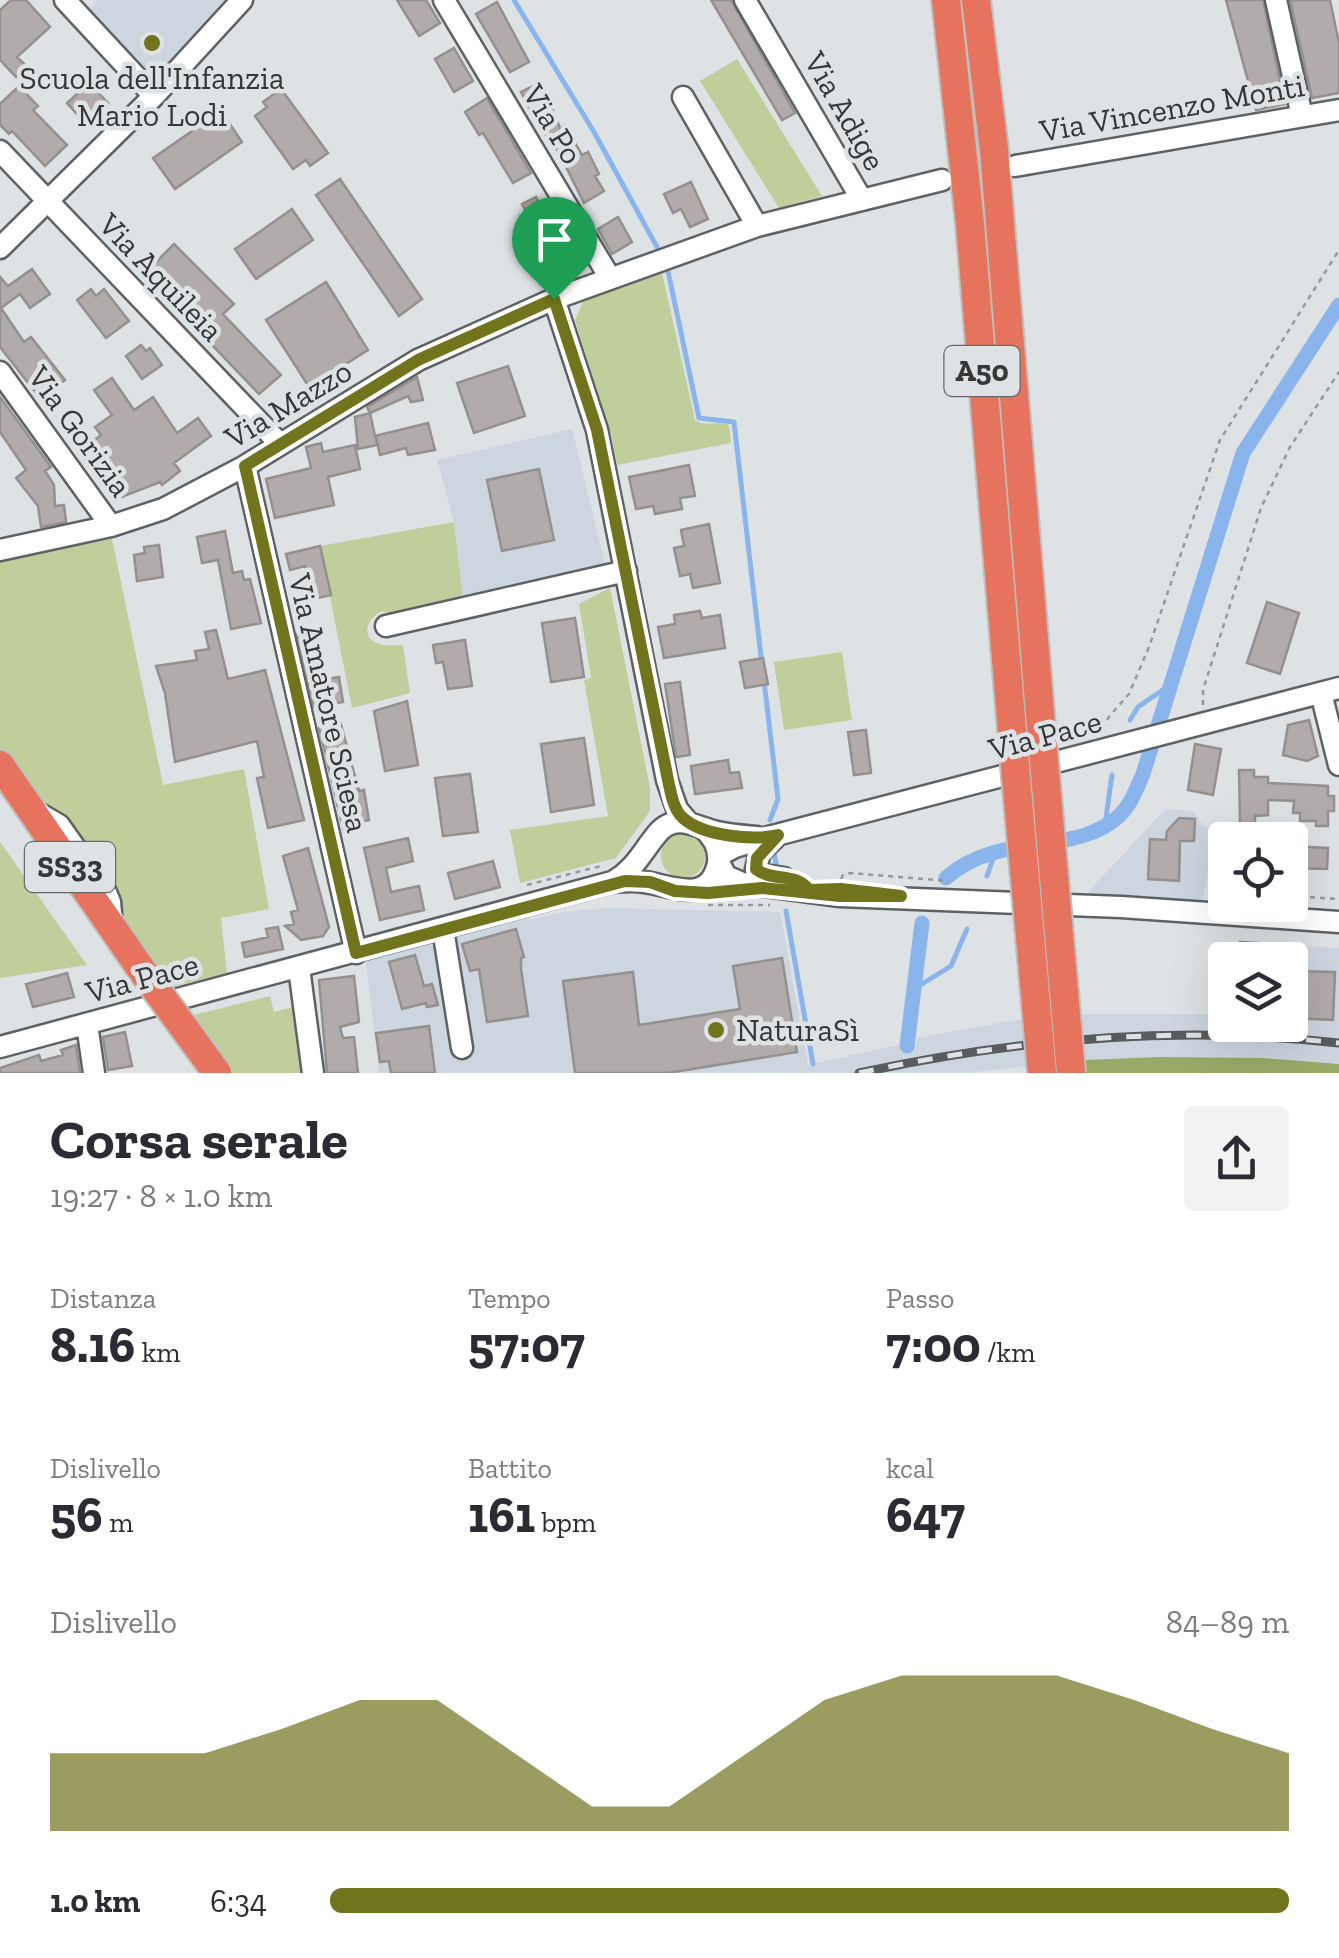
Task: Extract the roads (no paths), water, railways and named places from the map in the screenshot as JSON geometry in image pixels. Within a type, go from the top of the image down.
[{"type":"highway","name":"A50","points":[[946,0],[970,224],[1042,1073]]},
{"type":"highway","name":"A50","points":[[976,0],[994,150],[1071,1073]]},
{"type":"highway","name":"SS33","points":[[0,765],[112,926],[133,972],[196,1073]]},
{"type":"highway","name":"SS33","points":[[0,796],[133,972],[217,1073]]},
{"type":"street","points":[[64,0],[154,96]]},
{"type":"street","points":[[0,248],[154,96],[242,0]]},
{"type":"street","name":"Via Po","points":[[444,0],[610,278]]},
{"type":"street","name":"Via Adige","points":[[745,0],[862,200]]},
{"type":"street","points":[[1276,0],[1302,116]]},
{"type":"street","points":[[683,97],[757,226]]},
{"type":"street","name":"Via Vincenzo Monti","points":[[1015,166],[1339,110]]},
{"type":"street","name":"Via Aquileia","points":[[0,151],[280,444]]},
{"type":"street","name":"Via Mazzo","points":[[0,550],[111,526],[164,509],[245,466],[440,348],[554,299],[757,226],[942,180]]},
{"type":"street","points":[[554,299],[594,417],[677,810],[711,836],[722,871],[731,879],[796,895],[841,889],[901,896],[1339,922]]},
{"type":"street","name":"Via Gorizia","points":[[0,372],[111,526]]},
{"type":"street","name":"Via Amatore Sciesa","points":[[245,466],[356,953]]},
{"type":"street","points":[[386,626],[626,572]]},
{"type":"street","points":[[1330,690],[1339,765]]},
{"type":"street","name":"Via Pace","points":[[718,859],[736,847],[772,837],[1330,690]]},
{"type":"street","points":[[668,780],[663,828],[650,845],[650,868],[664,886],[692,898],[762,888]]},
{"type":"street","points":[[663,828],[695,825]]},
{"type":"street","name":"Via Pace","points":[[695,825],[772,837]]},
{"type":"street","points":[[772,837],[760,852],[756,869],[802,882],[796,895]]},
{"type":"street","name":"Via Pace","points":[[0,1047],[443,929],[632,868],[650,845]]},
{"type":"street","points":[[692,898],[708,882],[718,859]]},
{"type":"street","name":"Via Pace","points":[[610,873],[664,886]]},
{"type":"street","points":[[443,929],[462,1048]]},
{"type":"street","points":[[299,968],[313,1073]]},
{"type":"street","points":[[88,1024],[94,1073]]},
{"type":"waterway","points":[[514,0],[594,132],[657,247]]},
{"type":"waterway","points":[[668,271],[699,418],[734,422],[762,665]]},
{"type":"waterway","points":[[946,878],[989,854],[1081,836],[1102,828],[1127,806],[1143,774],[1243,453],[1339,305]]},
{"type":"waterway","points":[[764,681],[778,799],[770,820]]},
{"type":"waterway","points":[[1130,720],[1138,707],[1170,685]]},
{"type":"waterway","points":[[1105,825],[1112,775]]},
{"type":"waterway","points":[[987,876],[996,850]]},
{"type":"waterway","points":[[774,853],[777,869]]},
{"type":"waterway","points":[[786,911],[813,1064]]},
{"type":"waterway","points":[[907,1046],[922,923]]},
{"type":"waterway","points":[[914,989],[951,966],[967,929]]},
{"type":"railway","points":[[859,1073],[978,1051],[1097,1038],[1218,1035],[1339,1043]]},
{"type":"place","name":"Scuola dell'Infanzia Mario Lodi","points":[[152,43]]},
{"type":"place","name":"NaturaSì","points":[[716,1030]]}]
